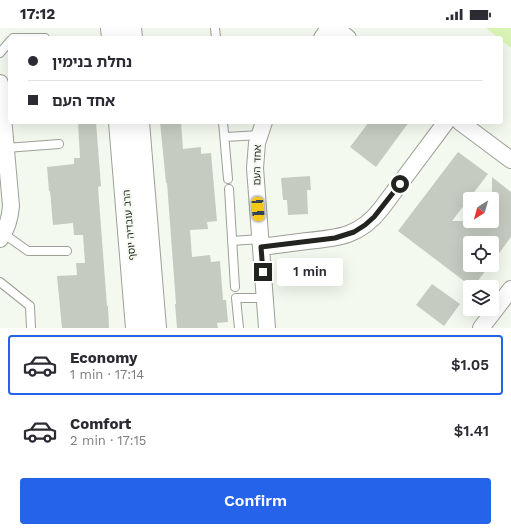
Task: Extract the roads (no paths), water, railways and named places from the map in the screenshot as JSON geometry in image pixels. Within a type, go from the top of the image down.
[{"type":"street","points":[[335,28],[345,36]]},
{"type":"street","points":[[0,84],[11,206],[9,221],[2,236]]},
{"type":"street","name":"הרב עובדיה יוסף","points":[[120,124],[137,328]]},
{"type":"street","name":"הרב עובדיה יוסף","points":[[138,124],[155,328]]},
{"type":"street","points":[[260,243],[335,238],[360,228],[374,217],[381,209],[445,124]]},
{"type":"street","points":[[463,124],[511,160]]},
{"type":"street","name":"אחד העם","points":[[261,129],[256,150],[255,168],[267,328]]},
{"type":"street","points":[[481,328],[511,289]]},
{"type":"lane","points":[[0,53],[8,43]]},
{"type":"lane","points":[[223,124],[228,179]]},
{"type":"lane","points":[[224,137],[261,129]]},
{"type":"lane","points":[[6,148],[59,144]]},
{"type":"lane","points":[[229,189],[236,287]]},
{"type":"lane","points":[[2,236],[28,251],[67,251]]},
{"type":"lane","points":[[232,241],[260,243]]},
{"type":"lane","points":[[0,282],[30,306],[31,328]]},
{"type":"lane","points":[[239,328],[236,298],[265,298]]}]
